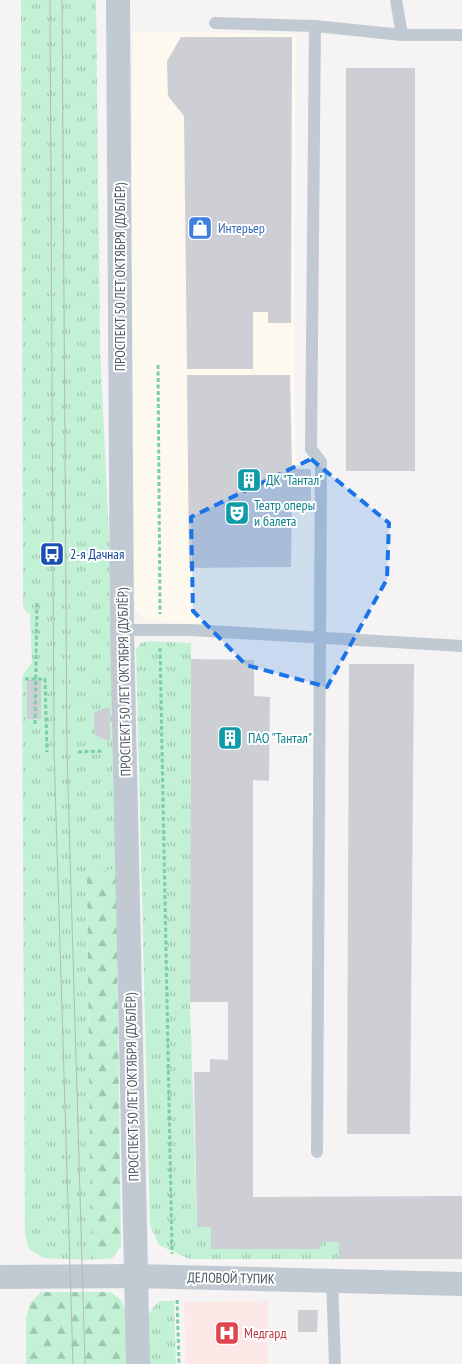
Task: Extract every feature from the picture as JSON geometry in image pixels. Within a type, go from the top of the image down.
[{"type":"street","name":"ПРОСПЕКТ 50 ЛЕТ ОКТЯБРЯ (ДУБЛЁР)","points":[[118,0],[122,630],[138,1364]]},
{"type":"street","name":"ДЕЛОВОЙ ТУПИК","points":[[0,1277],[175,1276],[462,1284]]},
{"type":"lane","points":[[396,0],[402,35]]},
{"type":"lane","points":[[215,23],[315,26],[402,35],[462,34]]},
{"type":"lane","points":[[315,26],[311,449],[321,462],[317,1152]]},
{"type":"lane","points":[[122,630],[319,636],[462,646]]},
{"type":"lane","points":[[332,1280],[334,1364]]},
{"type":"path","points":[[158,364],[160,630],[171,1238],[175,1276],[179,1364]]},
{"type":"path","points":[[35,724],[34,679],[37,669],[37,602]]},
{"type":"path","points":[[25,679],[45,679],[47,752]]},
{"type":"path","points":[[78,752],[104,751]]},
{"type":"highlighted area","points":[[311,459],[389,523],[387,579],[327,687],[246,665],[193,611],[191,517]]},
{"type":"shaded area","points":[[133,31],[296,34],[294,372],[296,462],[314,462],[311,630],[147,621],[135,610],[130,371]]},
{"type":"shaded area","name":"Медгард","points":[[268,1301],[268,1364],[186,1364],[184,1302]]},
{"type":"green space","points":[[21,0],[96,0],[100,347],[111,580],[116,868],[87,876],[91,1260],[44,1258],[29,1249],[25,1233],[22,680],[24,673],[32,662],[30,614],[26,612],[23,605]]},
{"type":"green space","points":[[148,641],[191,643],[190,1002],[197,1227],[211,1227],[212,1249],[319,1249],[320,1242],[339,1242],[339,1259],[189,1259],[159,1245],[150,1225],[136,649],[141,643]]},
{"type":"green space","points":[[116,868],[121,1246],[112,1258],[91,1260],[87,875]]},
{"type":"green space","points":[[41,1292],[111,1292],[121,1300],[127,1312],[128,1364],[26,1364],[26,1318],[30,1303]]},
{"type":"green space","points":[[161,1301],[174,1301],[176,1364],[147,1364],[147,1321],[154,1307]]},
{"type":"building","points":[[181,37],[292,37],[291,323],[268,323],[268,312],[253,312],[253,369],[187,369],[184,116],[168,96],[167,61]]},
{"type":"building","points":[[346,68],[415,68],[415,471],[346,471]]},
{"type":"building","name":"ДК \"Тантал\"","points":[[187,375],[290,375],[292,469],[311,469],[311,503],[292,503],[291,567],[189,568]]},
{"type":"building","points":[[191,659],[254,660],[254,696],[270,697],[269,781],[253,780],[253,1197],[462,1196],[462,1259],[339,1259],[339,1242],[320,1242],[320,1249],[211,1249],[211,1227],[197,1227],[194,1072],[210,1072],[210,1059],[228,1060],[228,1002],[190,1002]]},
{"type":"building","points":[[349,664],[414,664],[410,1134],[347,1134]]},
{"type":"building","points":[[27,680],[41,680],[41,719],[27,719]]},
{"type":"building","points":[[110,707],[110,742],[94,734],[94,712]]},
{"type":"building","points":[[298,1310],[318,1310],[317,1332],[298,1332]]},
{"type":"tram line","points":[[50,0],[54,752],[73,1364]]},
{"type":"tram line","points":[[62,0],[67,752],[85,1364]]},
{"type":"place","name":"Интерьер","points":[[200,228]]},
{"type":"place","name":"ДК \"Тантал\"","points":[[249,480]]},
{"type":"place","name":"Театр оперы и балета","points":[[237,513]]},
{"type":"place","name":"2-я Дачная","points":[[52,554]]},
{"type":"place","name":"ПАО \"Тантал\"","points":[[230,738]]},
{"type":"place","name":"Медгард","points":[[227,1333]]}]
